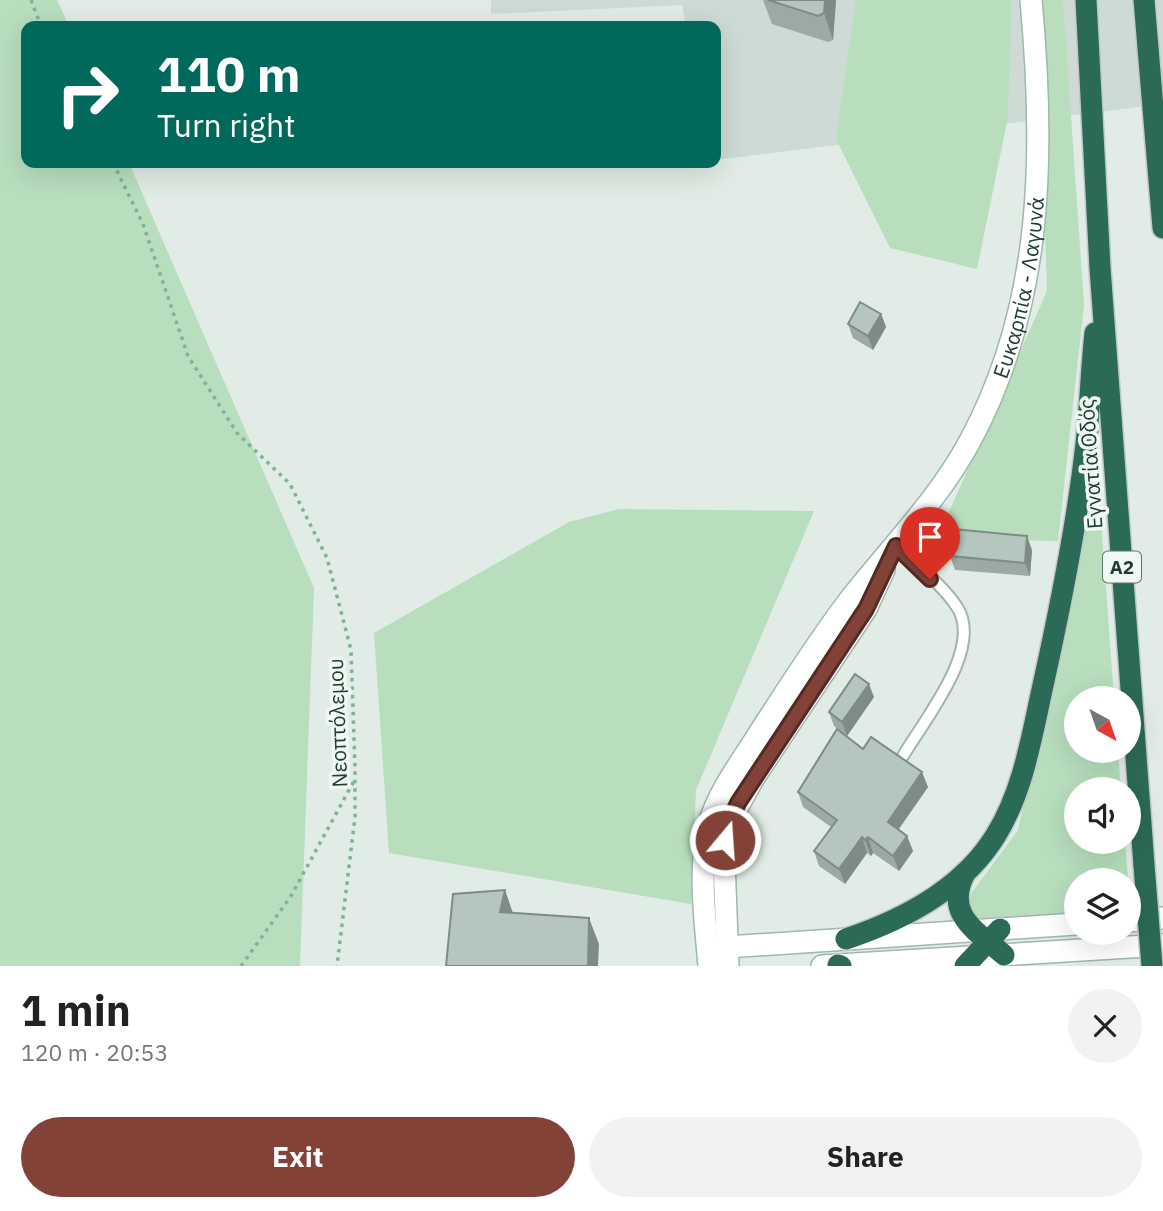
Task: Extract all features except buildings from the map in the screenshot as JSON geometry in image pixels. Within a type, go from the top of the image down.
[{"type":"highway","name":"Εγνατία Οδός","points":[[1086,0],[1100,268],[1152,966]]},
{"type":"highway","points":[[1144,0],[1163,228]]},
{"type":"highway","points":[[846,939],[904,916],[965,873],[995,837],[1019,790],[1076,517],[1086,443],[1100,268]]},
{"type":"highway","points":[[965,873],[956,894],[957,907],[992,939],[968,961]]},
{"type":"street","name":"Ευκαρπία - Λαγυνά","points":[[717,957],[704,862],[712,816],[767,721],[851,598],[896,546],[969,443],[988,402],[1024,295],[1040,161],[1031,0]]},
{"type":"street","points":[[1141,920],[1163,918]]},
{"type":"street","points":[[992,939],[1064,926]]},
{"type":"street","points":[[717,957],[846,939],[992,939],[1163,945]]},
{"type":"street","points":[[822,966],[968,961]]},
{"type":"lane","points":[[896,546],[957,607],[966,635],[957,665],[903,756]]},
{"type":"path","points":[[31,0],[39,21]]},
{"type":"path","name":"Νεοπτόλεμου","points":[[116,168],[144,224],[188,356],[237,433],[290,484],[327,558],[351,650],[355,779],[355,817],[337,966]]},
{"type":"path","points":[[241,966],[292,896],[355,779]]},
{"type":"shaded area","points":[[491,0],[1163,0],[1163,104],[721,159],[721,21],[685,21],[682,5],[491,14]]},
{"type":"green space","points":[[0,0],[57,0],[67,21],[21,21],[21,168],[131,168],[314,588],[300,966],[0,966]]},
{"type":"green space","points":[[856,0],[1011,0],[1008,117],[977,269],[890,248],[836,139]]},
{"type":"green space","points":[[1038,0],[1063,0],[1084,305],[1058,541],[937,539],[1047,291]]},
{"type":"green space","points":[[1097,466],[1113,686],[1064,686],[1064,763],[1119,763],[1120,777],[1064,777],[1064,854],[1126,854],[1127,868],[1064,868],[1064,917],[994,922],[974,920],[968,908],[970,895],[1018,830]]},
{"type":"green space","points":[[619,509],[814,511],[696,790],[691,904],[389,853],[374,633],[569,522]]},
{"type":"route","points":[[725,840],[738,803],[866,609],[896,546],[930,579]]}]
